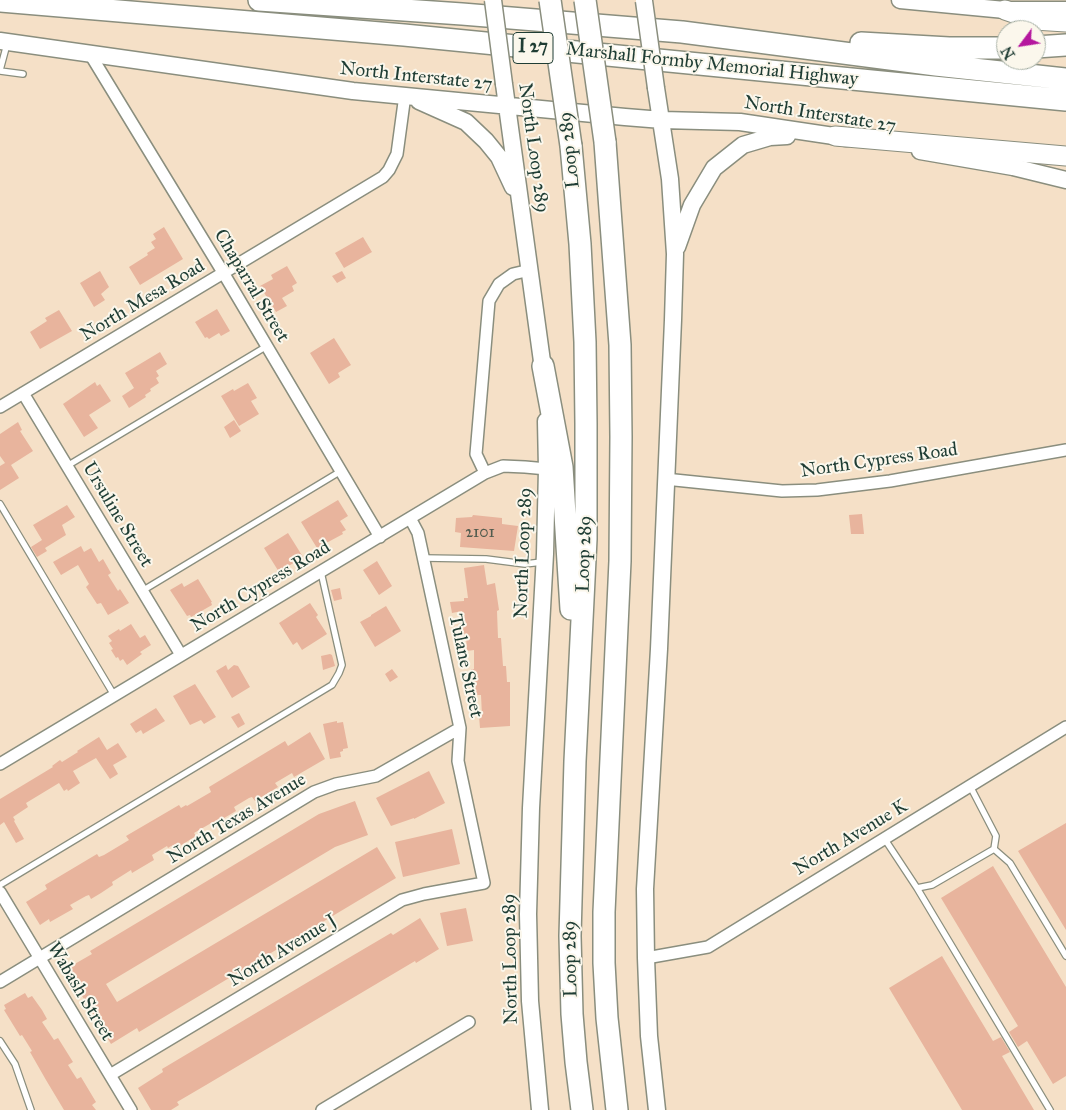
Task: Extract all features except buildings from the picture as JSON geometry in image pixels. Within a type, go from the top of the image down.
[{"type":"highway","name":"Marshall Formby Memorial Highway","points":[[259,0],[682,32],[936,65],[1066,79]]},
{"type":"highway","name":"Loop 289","points":[[550,0],[571,146],[580,244],[585,342],[586,539],[575,761],[570,936],[573,1023],[582,1110]]},
{"type":"highway","name":"Loop 289","points":[[585,0],[605,142],[620,345],[619,571],[604,912],[607,1018],[617,1110]]},
{"type":"highway","name":"Marshall Formby Memorial Highway","points":[[0,1],[414,36],[1066,100]]},
{"type":"highway","points":[[682,32],[949,48],[996,48]]},
{"type":"highway","points":[[1046,47],[1066,46]]},
{"type":"highway","points":[[955,89],[997,104],[1066,114]]},
{"type":"highway","points":[[543,366],[562,467],[568,540],[572,622],[570,678],[575,761]]},
{"type":"main road","name":"North Loop 289","points":[[493,0],[543,366],[547,469],[545,562],[531,808],[528,914],[530,1000],[540,1110]]},
{"type":"main road","points":[[644,0],[670,179],[675,254],[659,648],[645,889],[649,1036],[657,1110]]},
{"type":"main road","points":[[900,0],[1066,10]]},
{"type":"main road","points":[[1006,5],[1034,20],[1066,22]]},
{"type":"main road","name":"North Interstate 27","points":[[4,41],[343,89],[662,120],[740,122],[835,136],[1013,167],[1066,180]]},
{"type":"main road","points":[[405,95],[466,122],[486,141],[499,157],[510,178],[524,220]]},
{"type":"main road","points":[[675,254],[692,205],[702,185],[714,168],[743,146],[770,137],[835,136],[1066,156]]},
{"type":"street","name":"Chaparral Street","points":[[90,54],[224,274],[380,537]]},
{"type":"street","name":"North Mesa Road","points":[[0,407],[383,177],[397,154],[405,95]]},
{"type":"street","points":[[485,473],[476,454],[489,301],[499,284],[513,274],[530,270]]},
{"type":"street","name":"Ursuline Street","points":[[23,393],[182,654]]},
{"type":"street","name":"North Cypress Road","points":[[665,479],[782,491],[817,490],[890,480],[1066,450]]},
{"type":"street","name":"North Cypress Road","points":[[0,764],[485,473],[503,466],[547,469]]},
{"type":"street","name":"Tulane Street","points":[[410,518],[418,532],[460,728],[458,761],[484,883]]},
{"type":"street","name":"North Avenue K","points":[[646,958],[708,947],[1066,727]]},
{"type":"street","name":"North Texas Avenue","points":[[0,982],[314,792],[336,784],[376,776],[460,728]]},
{"type":"street","name":"North Avenue J","points":[[110,1075],[402,900],[484,883]]},
{"type":"street","name":"Wabash Street","points":[[0,892],[131,1110]]},
{"type":"street","points":[[322,1110],[469,1022]]},
{"type":"lane","points":[[4,41],[0,70],[23,74]]},
{"type":"lane","points":[[67,466],[266,346]]},
{"type":"lane","points":[[142,591],[341,471]]},
{"type":"lane","points":[[0,504],[114,695]]},
{"type":"lane","points":[[424,558],[486,559],[525,564],[545,562]]},
{"type":"lane","points":[[0,885],[332,685],[342,665],[320,572]]},
{"type":"lane","points":[[970,786],[996,836],[994,849]]},
{"type":"lane","points":[[884,838],[917,888],[1050,1110]]},
{"type":"lane","points":[[917,888],[932,885],[994,849]]},
{"type":"lane","points":[[994,849],[1010,863],[1066,956]]},
{"type":"lane","points":[[0,1041],[14,1064],[31,1110]]}]
